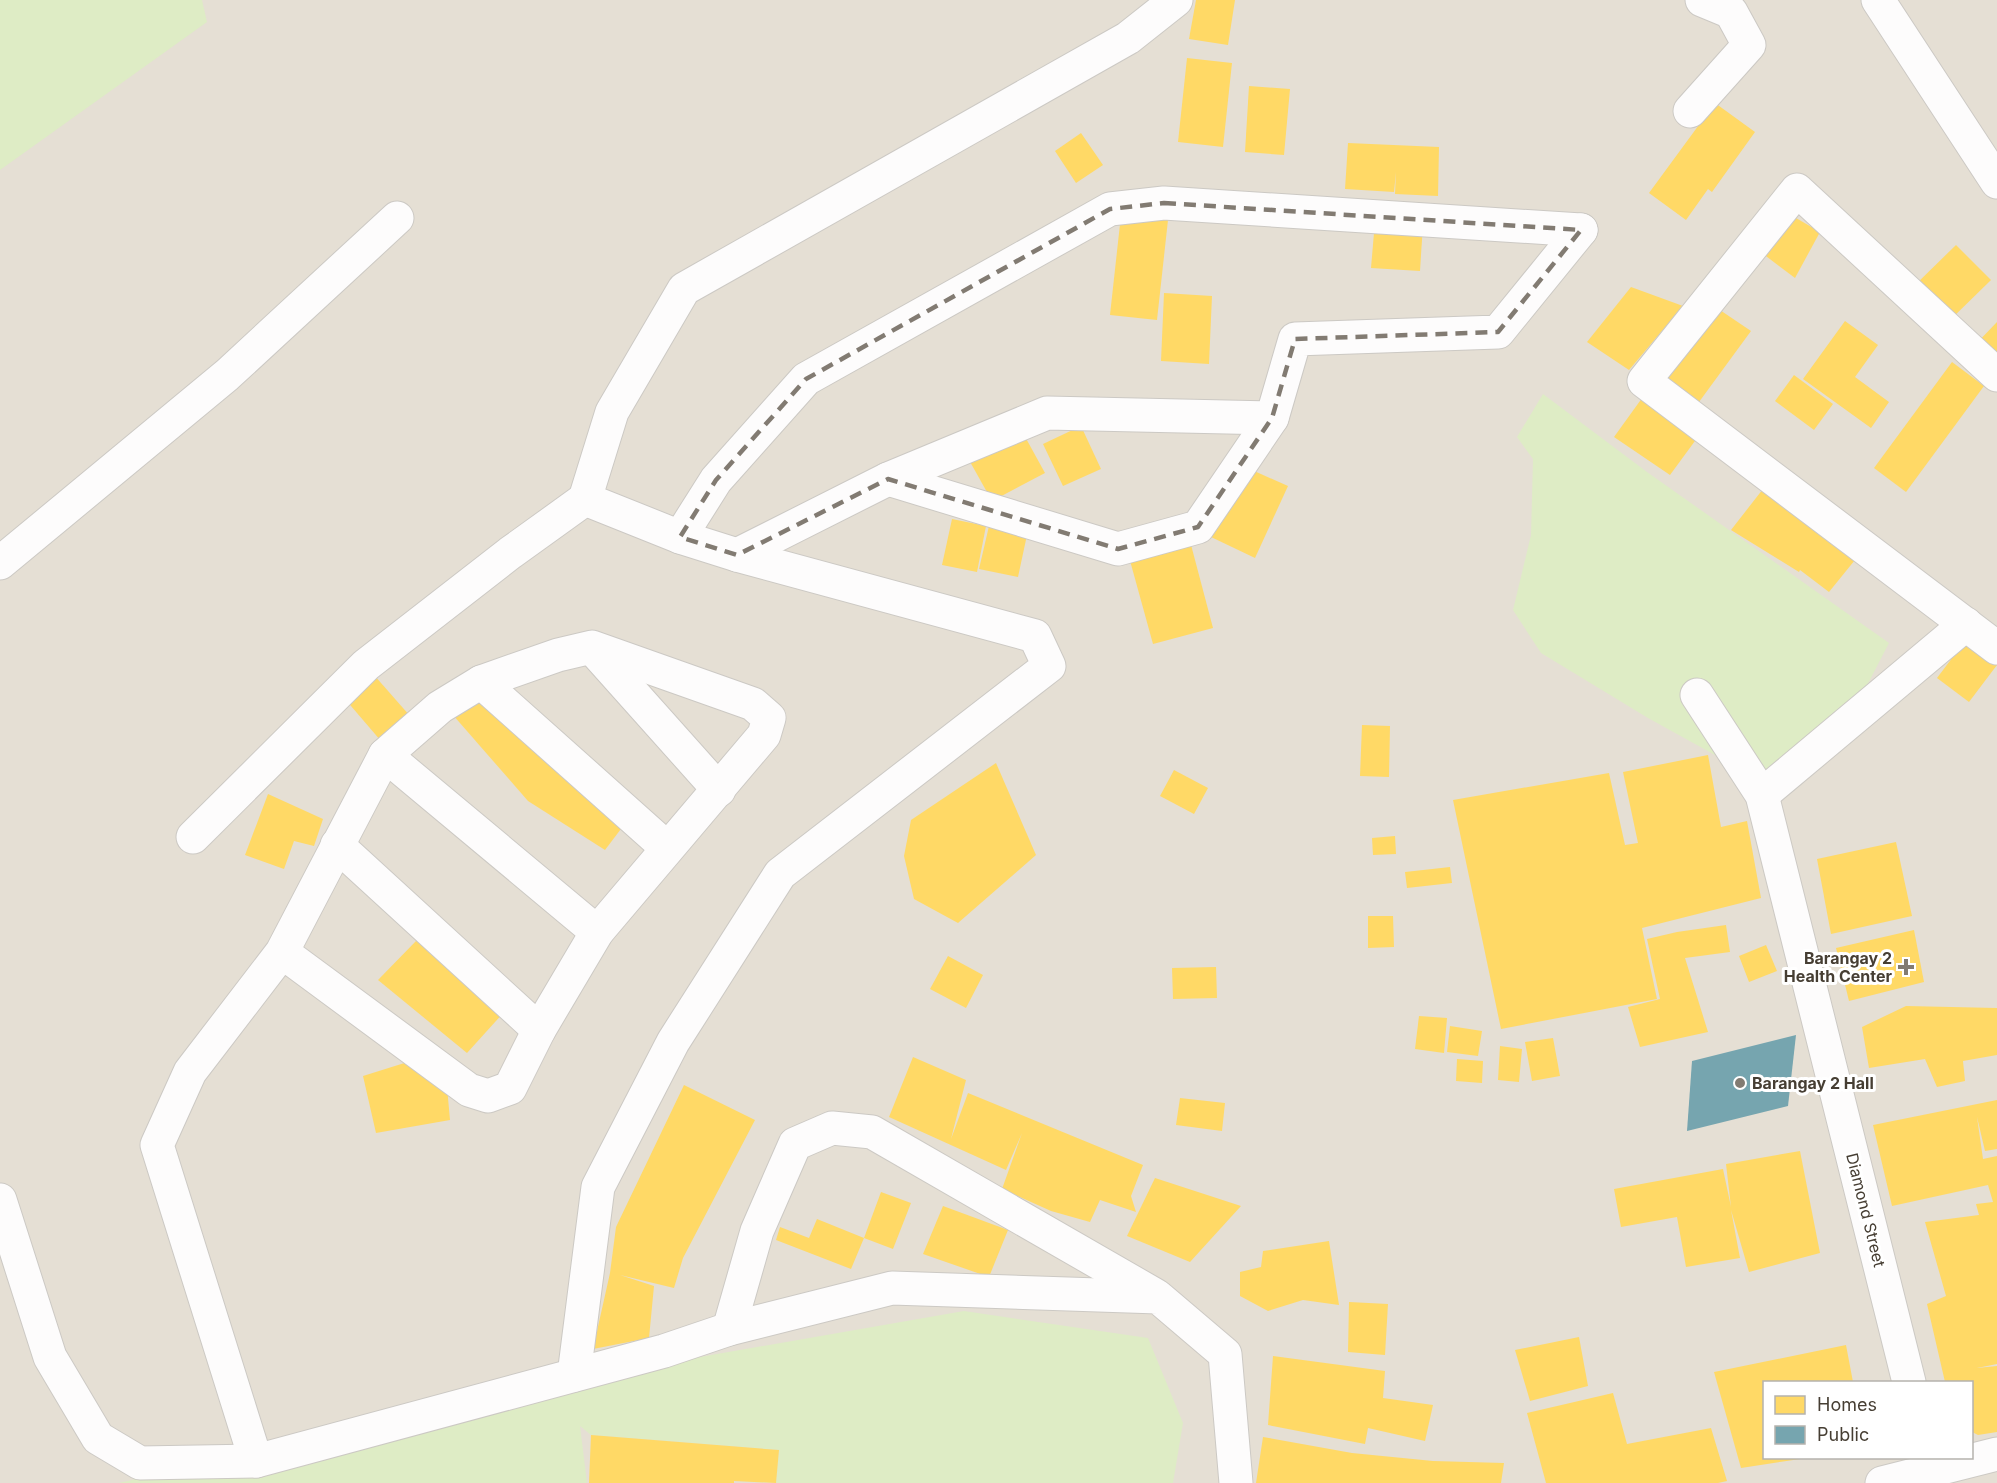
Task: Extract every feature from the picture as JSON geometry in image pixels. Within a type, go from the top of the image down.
[{"type":"street","points":[[193,837],[366,665],[510,553],[585,500],[612,412],[684,289],[1128,38],[1176,0]]},
{"type":"street","points":[[1690,111],[1749,45],[1731,12],[1702,0]]},
{"type":"street","points":[[1878,0],[1997,182]]},
{"type":"street","points":[[1997,375],[1797,190],[1644,381],[1997,648]]},
{"type":"street","points":[[680,537],[716,480],[806,379],[1110,209],[1164,203],[1581,230],[1498,332],[1295,339],[1272,418],[1198,527],[1118,549],[888,479]]},
{"type":"street","points":[[0,563],[227,375],[397,218]]},
{"type":"street","points":[[737,555],[888,479],[1047,413],[1272,418]]},
{"type":"street","points":[[574,1375],[598,1187],[672,1042],[780,874],[1049,666],[1035,636],[737,555],[680,537],[585,500]]},
{"type":"street","points":[[1762,795],[1966,624]]},
{"type":"street","points":[[256,1461],[157,1145],[190,1072],[282,952],[385,755],[440,707],[481,682],[558,655],[592,647],[753,704],[769,718],[764,735],[597,932],[539,1030],[510,1088],[488,1096],[469,1090],[282,952]]},
{"type":"street","points":[[592,647],[719,790]]},
{"type":"street","points":[[481,682],[667,848]]},
{"type":"street","name":"Diamond Street","points":[[1697,695],[1762,795],[1908,1381]]},
{"type":"street","points":[[385,755],[597,932]]},
{"type":"street","points":[[337,845],[539,1030]]},
{"type":"street","points":[[729,1329],[757,1231],[795,1144],[832,1128],[872,1132],[1158,1297],[1225,1354],[1236,1483]]},
{"type":"street","points":[[0,1200],[50,1357],[98,1438],[140,1463],[256,1461],[664,1352],[729,1329],[892,1288],[1158,1297]]},
{"type":"street","points":[[1882,1483],[1997,1454]]},
{"type":"highlighted area","points":[[1164,203],[1581,230],[1498,332],[1295,339],[1272,418],[1198,527],[1118,549],[888,479],[737,555],[680,537],[716,480],[806,379],[1110,209]]},
{"type":"shaded area","points":[[0,0],[1997,0],[1997,1483],[0,1483]]},
{"type":"green space","points":[[0,0],[202,0],[207,22],[0,170]]},
{"type":"green space","points":[[1543,394],[1647,472],[1889,643],[1848,722],[1795,783],[1724,760],[1648,718],[1541,653],[1513,610],[1531,535],[1533,459],[1517,437]]},
{"type":"green space","points":[[964,1311],[1148,1338],[1183,1423],[1173,1483],[776,1483],[779,1450],[591,1435],[580,1426],[587,1483],[119,1483],[574,1379]]},
{"type":"building: Homes","points":[[1196,0],[1235,0],[1228,45],[1189,39]]},
{"type":"building: Homes","points":[[1187,58],[1232,63],[1223,147],[1178,142]]},
{"type":"building: Homes","points":[[1249,86],[1290,89],[1284,155],[1245,152]]},
{"type":"building: Homes","points":[[1715,103],[1755,132],[1712,192],[1708,189],[1686,220],[1649,193]]},
{"type":"building: Homes","points":[[1081,133],[1103,165],[1076,183],[1055,151]]},
{"type":"building: Homes","points":[[1348,143],[1439,147],[1438,196],[1395,194],[1396,172],[1394,192],[1345,189]]},
{"type":"building: Homes","points":[[1784,211],[1820,232],[1795,278],[1758,250]]},
{"type":"building: Homes","points":[[1121,215],[1168,220],[1157,320],[1110,315]]},
{"type":"building: Homes","points":[[1375,221],[1423,224],[1420,271],[1371,268]]},
{"type":"building: Homes","points":[[1956,245],[1991,280],[1946,324],[1911,289]]},
{"type":"building: Homes","points":[[1631,287],[1683,306],[1629,370],[1587,342]]},
{"type":"building: Homes","points":[[1164,293],[1212,296],[1209,364],[1161,361]]},
{"type":"building: Homes","points":[[1711,304],[1751,331],[1699,402],[1661,375]]},
{"type":"building: Homes","points":[[1845,321],[1878,345],[1855,377],[1889,402],[1871,428],[1803,379]]},
{"type":"building: Homes","points":[[1997,322],[1997,369],[1974,346]]},
{"type":"building: Homes","points":[[1952,362],[1984,386],[1906,492],[1874,468]]},
{"type":"building: Homes","points":[[1794,375],[1833,404],[1814,430],[1775,401]]},
{"type":"building: Homes","points":[[1645,394],[1703,430],[1670,475],[1614,437]]},
{"type":"building: Homes","points":[[1081,426],[1101,469],[1063,486],[1043,444]]},
{"type":"building: Homes","points":[[1023,433],[1045,473],[992,501],[969,460]]},
{"type":"building: Homes","points":[[1243,466],[1288,486],[1255,558],[1211,537]]},
{"type":"building: Homes","points":[[1770,480],[1859,555],[1829,592],[1800,570],[1799,572],[1731,530]]},
{"type":"building: Homes","points":[[952,519],[986,526],[977,572],[942,565]]},
{"type":"building: Homes","points":[[989,526],[1027,535],[1018,577],[979,569]]},
{"type":"building: Homes","points":[[1190,541],[1213,628],[1153,644],[1129,557]]},
{"type":"building: Homes","points":[[1968,637],[1997,658],[1997,665],[1969,702],[1937,678]]},
{"type":"building: Homes","points":[[374,675],[410,716],[381,741],[345,699]]},
{"type":"building: Homes","points":[[481,692],[630,817],[605,850],[528,801],[446,707]]},
{"type":"building: Homes","points":[[1362,725],[1390,726],[1389,777],[1360,776]]},
{"type":"building: Homes","points":[[1708,755],[1721,827],[1747,821],[1761,898],[1642,928],[1657,999],[1501,1029],[1453,800],[1609,773],[1625,845],[1638,843],[1623,772]]},
{"type":"building: Homes","points":[[996,763],[1036,855],[958,923],[914,899],[904,856],[911,820]]},
{"type":"building: Homes","points":[[1174,770],[1208,788],[1194,814],[1160,796]]},
{"type":"building: Homes","points":[[268,794],[323,819],[314,846],[294,841],[284,869],[245,855]]},
{"type":"building: Homes","points":[[1395,836],[1396,854],[1373,855],[1372,838]]},
{"type":"building: Homes","points":[[1896,842],[1912,916],[1831,934],[1817,859]]},
{"type":"building: Homes","points":[[1450,867],[1452,883],[1407,888],[1405,872]]},
{"type":"building: Homes","points":[[1368,916],[1393,916],[1394,947],[1368,948]]},
{"type":"building: Homes","points":[[1726,925],[1730,952],[1685,958],[1708,1032],[1640,1047],[1628,1007],[1660,999],[1647,939]]},
{"type":"building: Homes","points":[[1914,930],[1924,982],[1849,1001],[1836,948]]},
{"type":"building: Homes","points":[[417,940],[505,1011],[467,1053],[378,980]]},
{"type":"building: Homes","points":[[1766,945],[1777,971],[1749,982],[1739,956]]},
{"type":"building: Homes","points":[[948,956],[983,975],[966,1008],[930,989]]},
{"type":"building: Homes","points":[[1216,967],[1217,998],[1173,999],[1172,968]]},
{"type":"building: Homes","points":[[1906,1006],[1997,1008],[1997,1055],[1963,1061],[1965,1081],[1937,1087],[1925,1059],[1869,1068],[1862,1027]]},
{"type":"building: Homes","points":[[1419,1016],[1447,1018],[1444,1053],[1415,1049]]},
{"type":"building: Homes","points":[[1450,1026],[1482,1031],[1478,1056],[1447,1052]]},
{"type":"building: Homes","points":[[1553,1038],[1560,1076],[1532,1081],[1525,1042]]},
{"type":"building: Homes","points":[[1500,1046],[1522,1049],[1519,1082],[1498,1080]]},
{"type":"building: Homes","points":[[913,1057],[966,1080],[951,1139],[968,1093],[1143,1165],[1131,1196],[1136,1212],[1100,1200],[1090,1222],[1051,1211],[1002,1189],[1022,1133],[1006,1170],[889,1117]]},
{"type":"building: Homes","points":[[1457,1059],[1483,1061],[1482,1083],[1456,1081]]},
{"type":"building: Homes","points":[[414,1060],[447,1087],[450,1120],[376,1133],[363,1076]]},
{"type":"building: Homes","points":[[684,1085],[755,1120],[683,1258],[674,1288],[620,1275],[654,1286],[649,1338],[593,1349],[610,1273],[616,1227]]},
{"type":"building: Homes","points":[[1180,1098],[1225,1103],[1222,1131],[1176,1125]]},
{"type":"building: Homes","points":[[1997,1100],[1997,1149],[1985,1151],[1977,1117],[1983,1159],[1997,1156],[1997,1364],[1977,1368],[1997,1366],[1997,1432],[1978,1435],[1973,1432],[1973,1381],[1945,1381],[1927,1304],[1946,1296],[1925,1222],[1979,1215],[1976,1204],[1993,1202],[1988,1185],[1892,1206],[1873,1125]]},
{"type":"building: Homes","points":[[1800,1151],[1820,1253],[1749,1272],[1731,1210],[1740,1258],[1686,1267],[1677,1217],[1621,1227],[1614,1189],[1723,1169],[1731,1207],[1726,1164]]},
{"type":"building: Homes","points":[[1155,1178],[1241,1206],[1190,1262],[1127,1236]]},
{"type":"building: Homes","points":[[881,1192],[911,1203],[893,1249],[864,1238]]},
{"type":"building: Homes","points":[[943,1206],[1008,1230],[989,1277],[923,1254]]},
{"type":"building: Homes","points":[[817,1219],[864,1238],[851,1269],[776,1240],[780,1227],[809,1238]]},
{"type":"building: Homes","points":[[1329,1241],[1339,1305],[1303,1300],[1268,1311],[1240,1296],[1240,1272],[1261,1267],[1263,1251]]},
{"type":"building: Homes","points":[[1349,1302],[1388,1304],[1385,1355],[1348,1352]]},
{"type":"building: Homes","points":[[1579,1337],[1588,1386],[1530,1401],[1515,1350]]},
{"type":"building: Homes","points":[[1846,1345],[1853,1381],[1763,1381],[1763,1459],[1800,1459],[1741,1468],[1714,1372]]},
{"type":"building: Homes","points":[[1273,1356],[1385,1371],[1383,1398],[1433,1405],[1425,1441],[1368,1428],[1365,1444],[1268,1425]]},
{"type":"building: Homes","points":[[1613,1393],[1627,1444],[1711,1428],[1727,1481],[1718,1483],[1546,1483],[1527,1413]]},
{"type":"building: Homes","points":[[591,1435],[779,1450],[776,1483],[734,1481],[734,1483],[589,1483]]},
{"type":"building: Homes","points":[[1263,1437],[1352,1453],[1433,1461],[1504,1463],[1501,1483],[1256,1483]]},
{"type":"building: Public","name":"Barangay 2 Hall","points":[[1796,1035],[1788,1106],[1687,1131],[1692,1061]]},
{"type":"place","name":"Barangay 2 Health Center","points":[[1906,967]]},
{"type":"place","name":"Barangay 2 Hall","points":[[1740,1083]]}]
